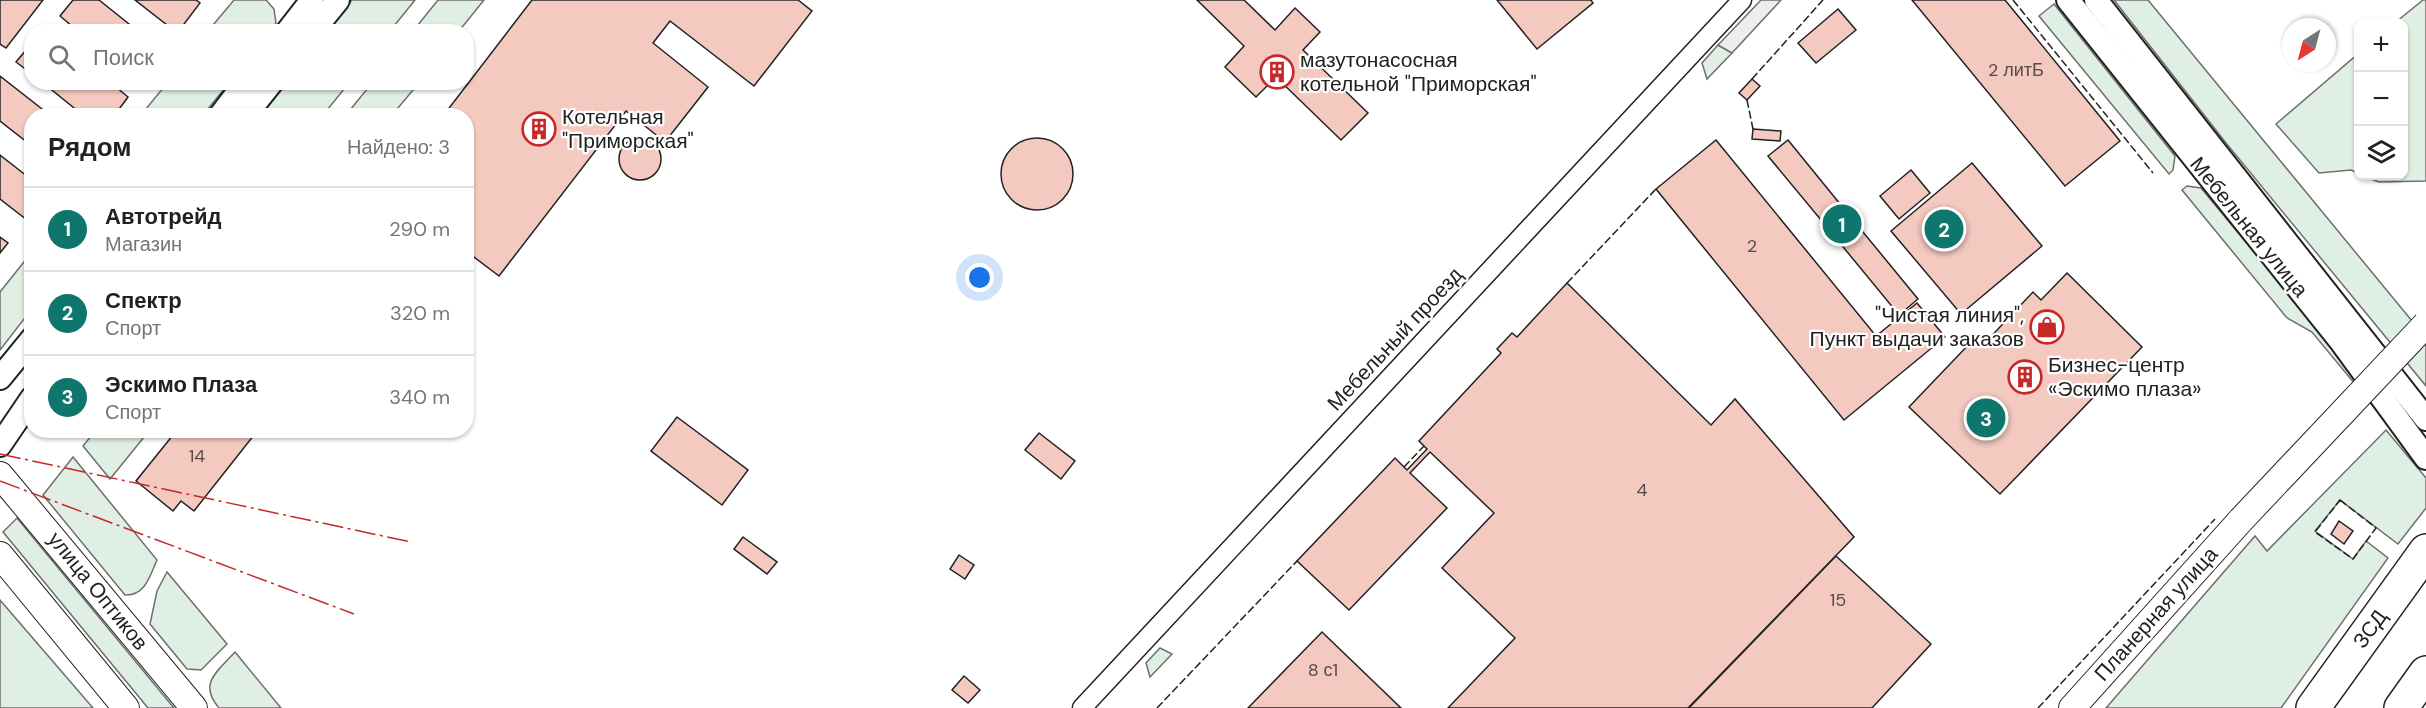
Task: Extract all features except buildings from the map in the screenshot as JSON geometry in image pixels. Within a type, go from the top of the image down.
[{"type":"highway","name":"ЗСД","points":[[2313,708],[2426,551]]},
{"type":"highway","points":[[2401,708],[2426,673]]},
{"type":"main road","name":"Планерная улица","points":[[2072,708],[2241,520],[2426,324]]},
{"type":"main road","name":"улица Оптиков","points":[[0,475],[194,708]]},
{"type":"main road","points":[[0,555],[126,708]]},
{"type":"street","points":[[293,24],[312,0]]},
{"type":"street","points":[[318,24],[338,0]]},
{"type":"street","name":"Мебельный проезд","points":[[1082,708],[1742,0]]},
{"type":"street","name":"Мебельная улица","points":[[2068,0],[2342,343],[2426,458]]},
{"type":"street","name":"Мебельная улица","points":[[2096,0],[2359,330],[2426,419]]},
{"type":"street","points":[[226,108],[240,90]]},
{"type":"street","points":[[251,108],[266,90]]},
{"type":"street","points":[[0,378],[24,349]]},
{"type":"street","points":[[0,445],[24,410]]},
{"type":"green space","points":[[234,0],[266,0],[274,9],[276,23],[275,24],[214,24]]},
{"type":"green space","points":[[352,0],[415,0],[396,24],[333,24]]},
{"type":"green space","points":[[438,0],[484,0],[465,24],[419,24]]},
{"type":"green space","points":[[2114,0],[2148,0],[2426,338],[2426,386],[2226,143]]},
{"type":"green space","points":[[2426,0],[2426,181],[2379,182],[2374,180],[2408,180],[2408,18],[2401,18]]},
{"type":"green space","points":[[2054,4],[2175,156],[2173,170],[2169,174],[2039,16]]},
{"type":"green space","points":[[1718,45],[1732,53],[1707,79],[1702,63]]},
{"type":"green space","points":[[2354,57],[2354,171],[2319,173],[2276,124]]},
{"type":"green space","points":[[161,90],[223,90],[209,108],[147,108]]},
{"type":"green space","points":[[281,90],[343,90],[329,108],[267,108]]},
{"type":"green space","points":[[366,90],[413,90],[398,108],[352,108]]},
{"type":"green space","points":[[2187,186],[2201,188],[2426,459],[2426,470],[2312,332],[2287,318],[2182,190]]},
{"type":"green space","points":[[24,262],[24,319],[0,350],[0,292]]},
{"type":"green space","points":[[2386,430],[2426,478],[2426,508],[2398,544],[2340,500],[2315,531],[2353,559],[2366,541],[2388,558],[2281,708],[2106,708],[2255,536],[2267,551]]},
{"type":"green space","points":[[89,438],[143,438],[110,479],[83,446]]},
{"type":"green space","points":[[73,457],[157,560],[146,584],[137,592],[125,595],[43,495]]},
{"type":"green space","points":[[17,518],[174,708],[148,708],[3,532]]},
{"type":"green space","points":[[167,572],[227,644],[201,670],[187,669],[150,624],[157,591]]},
{"type":"green space","points":[[0,600],[93,708],[0,708]]},
{"type":"green space","points":[[1160,648],[1172,654],[1150,677],[1146,663]]},
{"type":"green space","points":[[235,652],[281,708],[219,708],[210,692],[212,678]]},
{"type":"shaded area","points":[[1761,0],[1781,0],[1732,53],[1718,45]]},
{"type":"fence","points":[[1752,79],[1823,0]]},
{"type":"fence","points":[[2013,0],[2153,173]]},
{"type":"fence","points":[[1747,100],[1753,129]]},
{"type":"fence","points":[[1567,283],[1656,189]]},
{"type":"fence","points":[[1404,467],[1424,446]]},
{"type":"fence","points":[[2340,500],[2376,528],[2353,559],[2315,532],[2340,500]]},
{"type":"fence","points":[[2038,708],[2215,519]]},
{"type":"fence","points":[[1157,708],[1297,561]]},
{"type":"power","points":[[0,454],[411,542]]},
{"type":"power","points":[[0,481],[354,614]]},
{"type":"place","name":"мазутонасосная котельной \"Приморская\"","points":[[1277,72]]},
{"type":"place","name":"Котельная \"Приморская\"","points":[[539,129]]},
{"type":"place","name":"Автотрейд","points":[[1842,224]]},
{"type":"place","name":"Спектр","points":[[1944,229]]},
{"type":"place","name":"\"Чистая линия\", Пункт выдачи заказов","points":[[2047,327]]},
{"type":"place","name":"Бизнес-центр «Эскимо плаза»","points":[[2025,377]]},
{"type":"place","name":"Эскимо Плаза","points":[[1986,418]]}]
